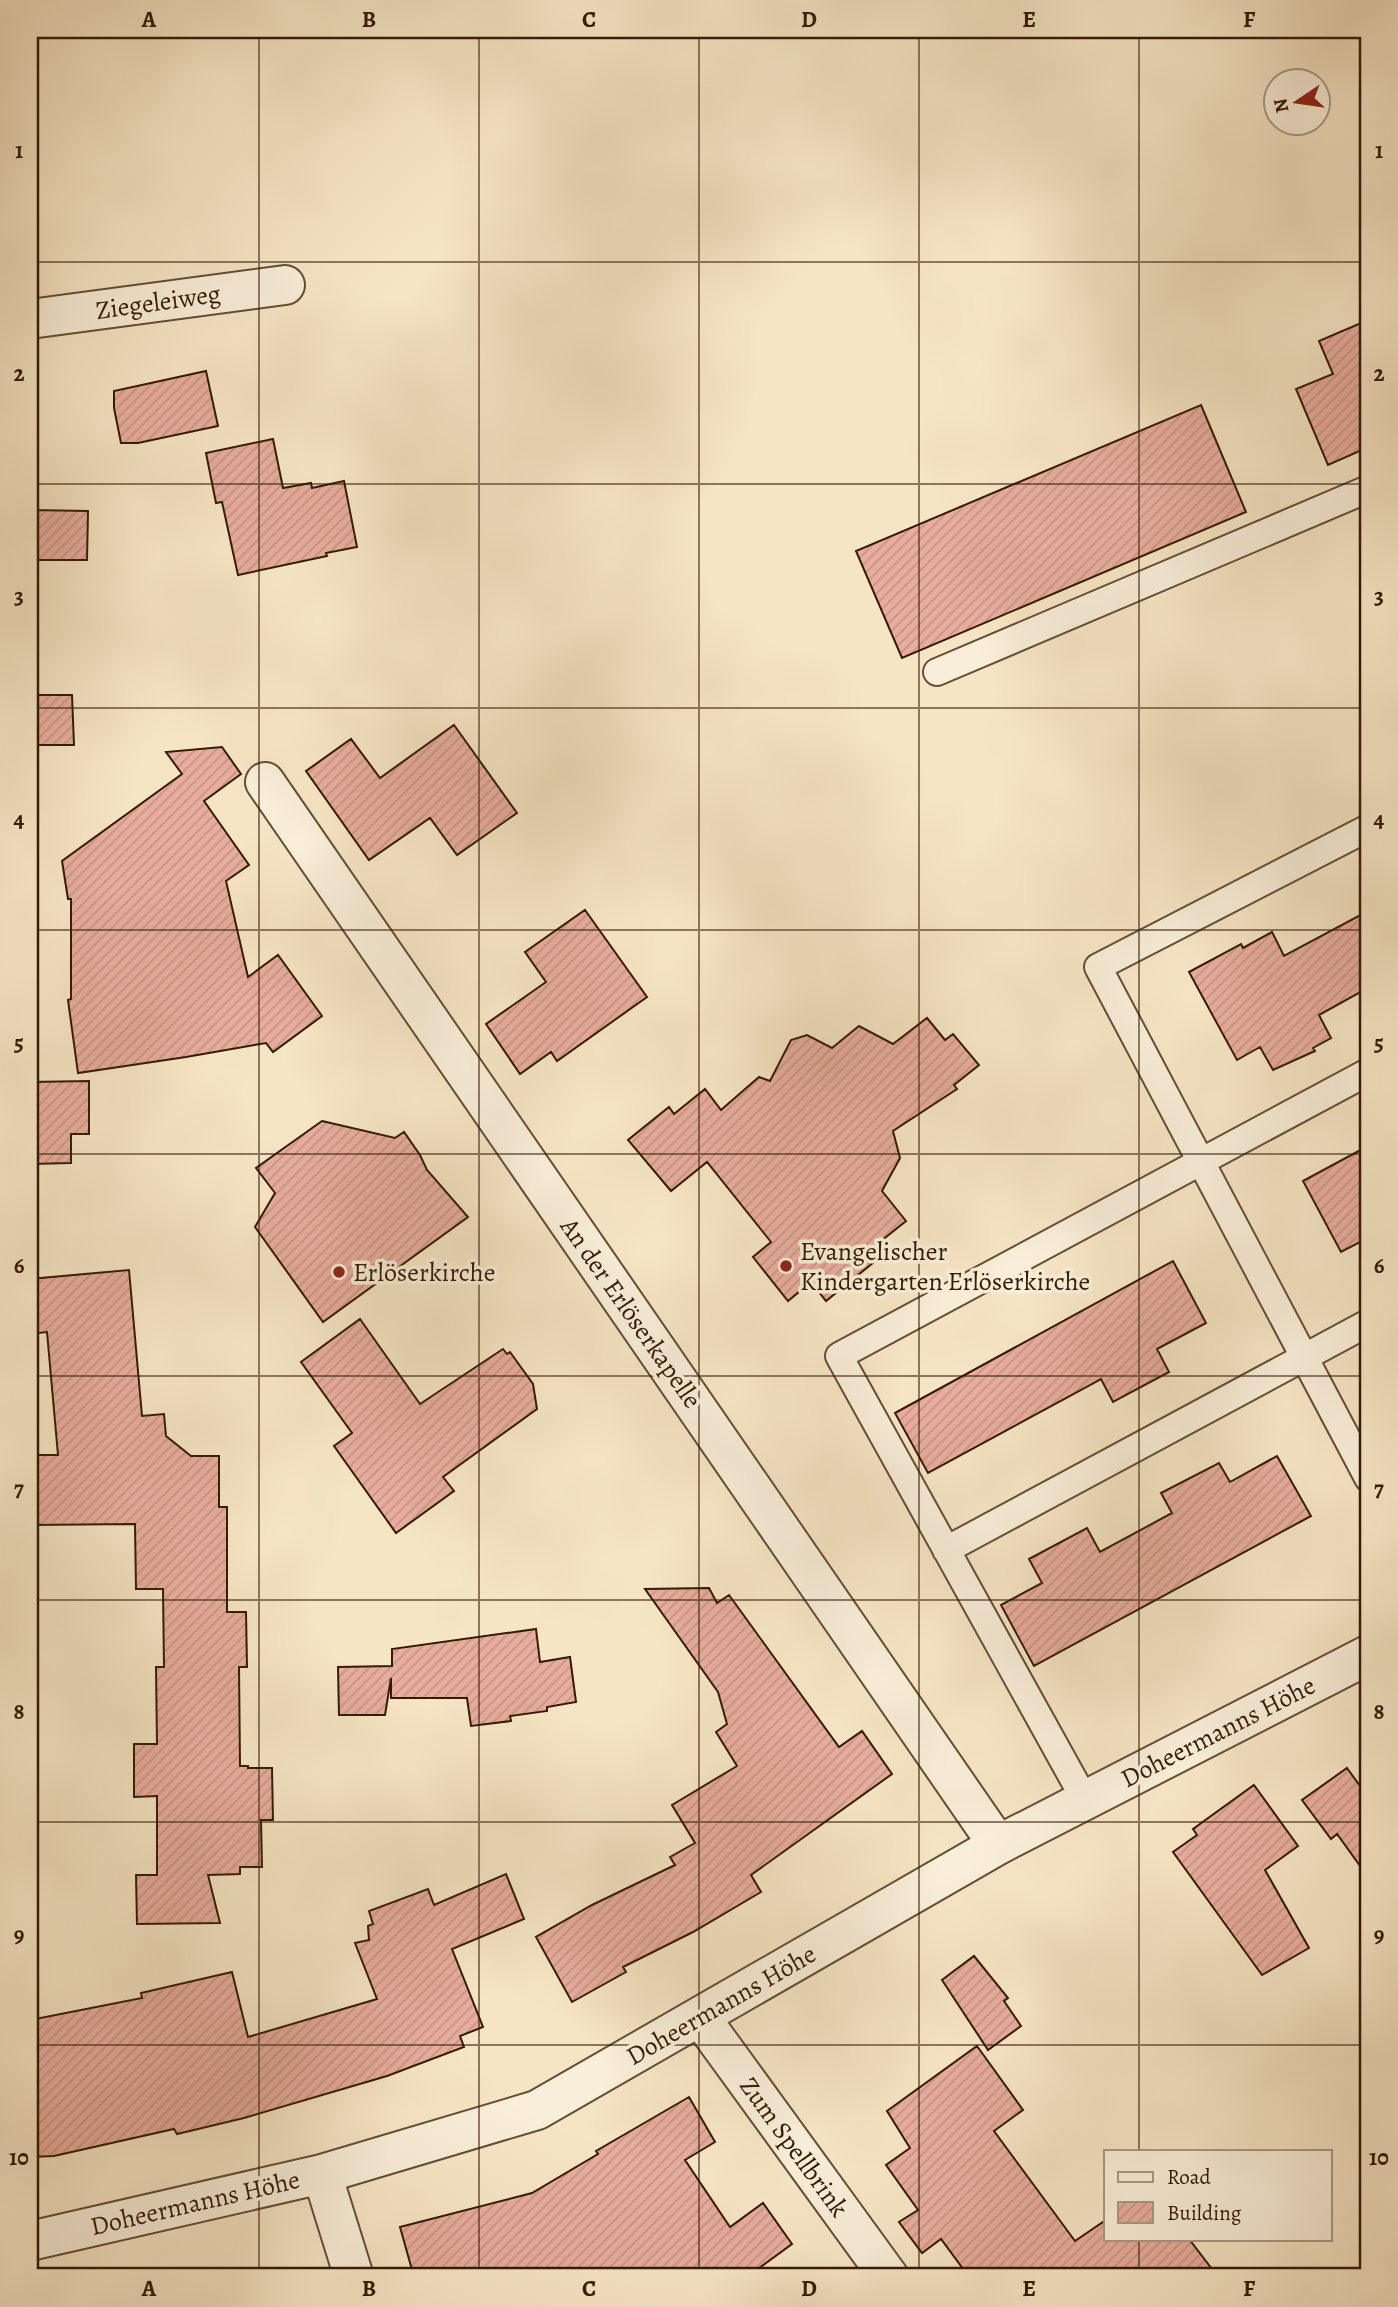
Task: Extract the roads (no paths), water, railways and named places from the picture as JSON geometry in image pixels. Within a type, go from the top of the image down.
[{"type":"street","name":"Ziegeleiweg","points":[[30,319],[285,285]]},
{"type":"street","name":"An der Erlöserkapelle","points":[[265,782],[998,1844]]},
{"type":"street","name":"Doheermanns Höhe","points":[[30,2241],[321,2174],[537,2110],[998,1844],[1368,1654]]},
{"type":"street","name":"Zum Spellbrink","points":[[700,2017],[889,2277]]},
{"type":"street","points":[[321,2174],[354,2277]]},
{"type":"lane","points":[[937,672],[1368,489]]},
{"type":"lane","points":[[1368,828],[1098,967],[1368,1478]]},
{"type":"lane","points":[[1085,1800],[839,1356],[1368,1072]]},
{"type":"lane","points":[[946,1550],[1368,1324]]},
{"type":"place","name":"Evangelischer Kindergarten Erlöserkirche","points":[[786,1266]]},
{"type":"place","name":"Erlöserkirche","points":[[339,1272]]}]
